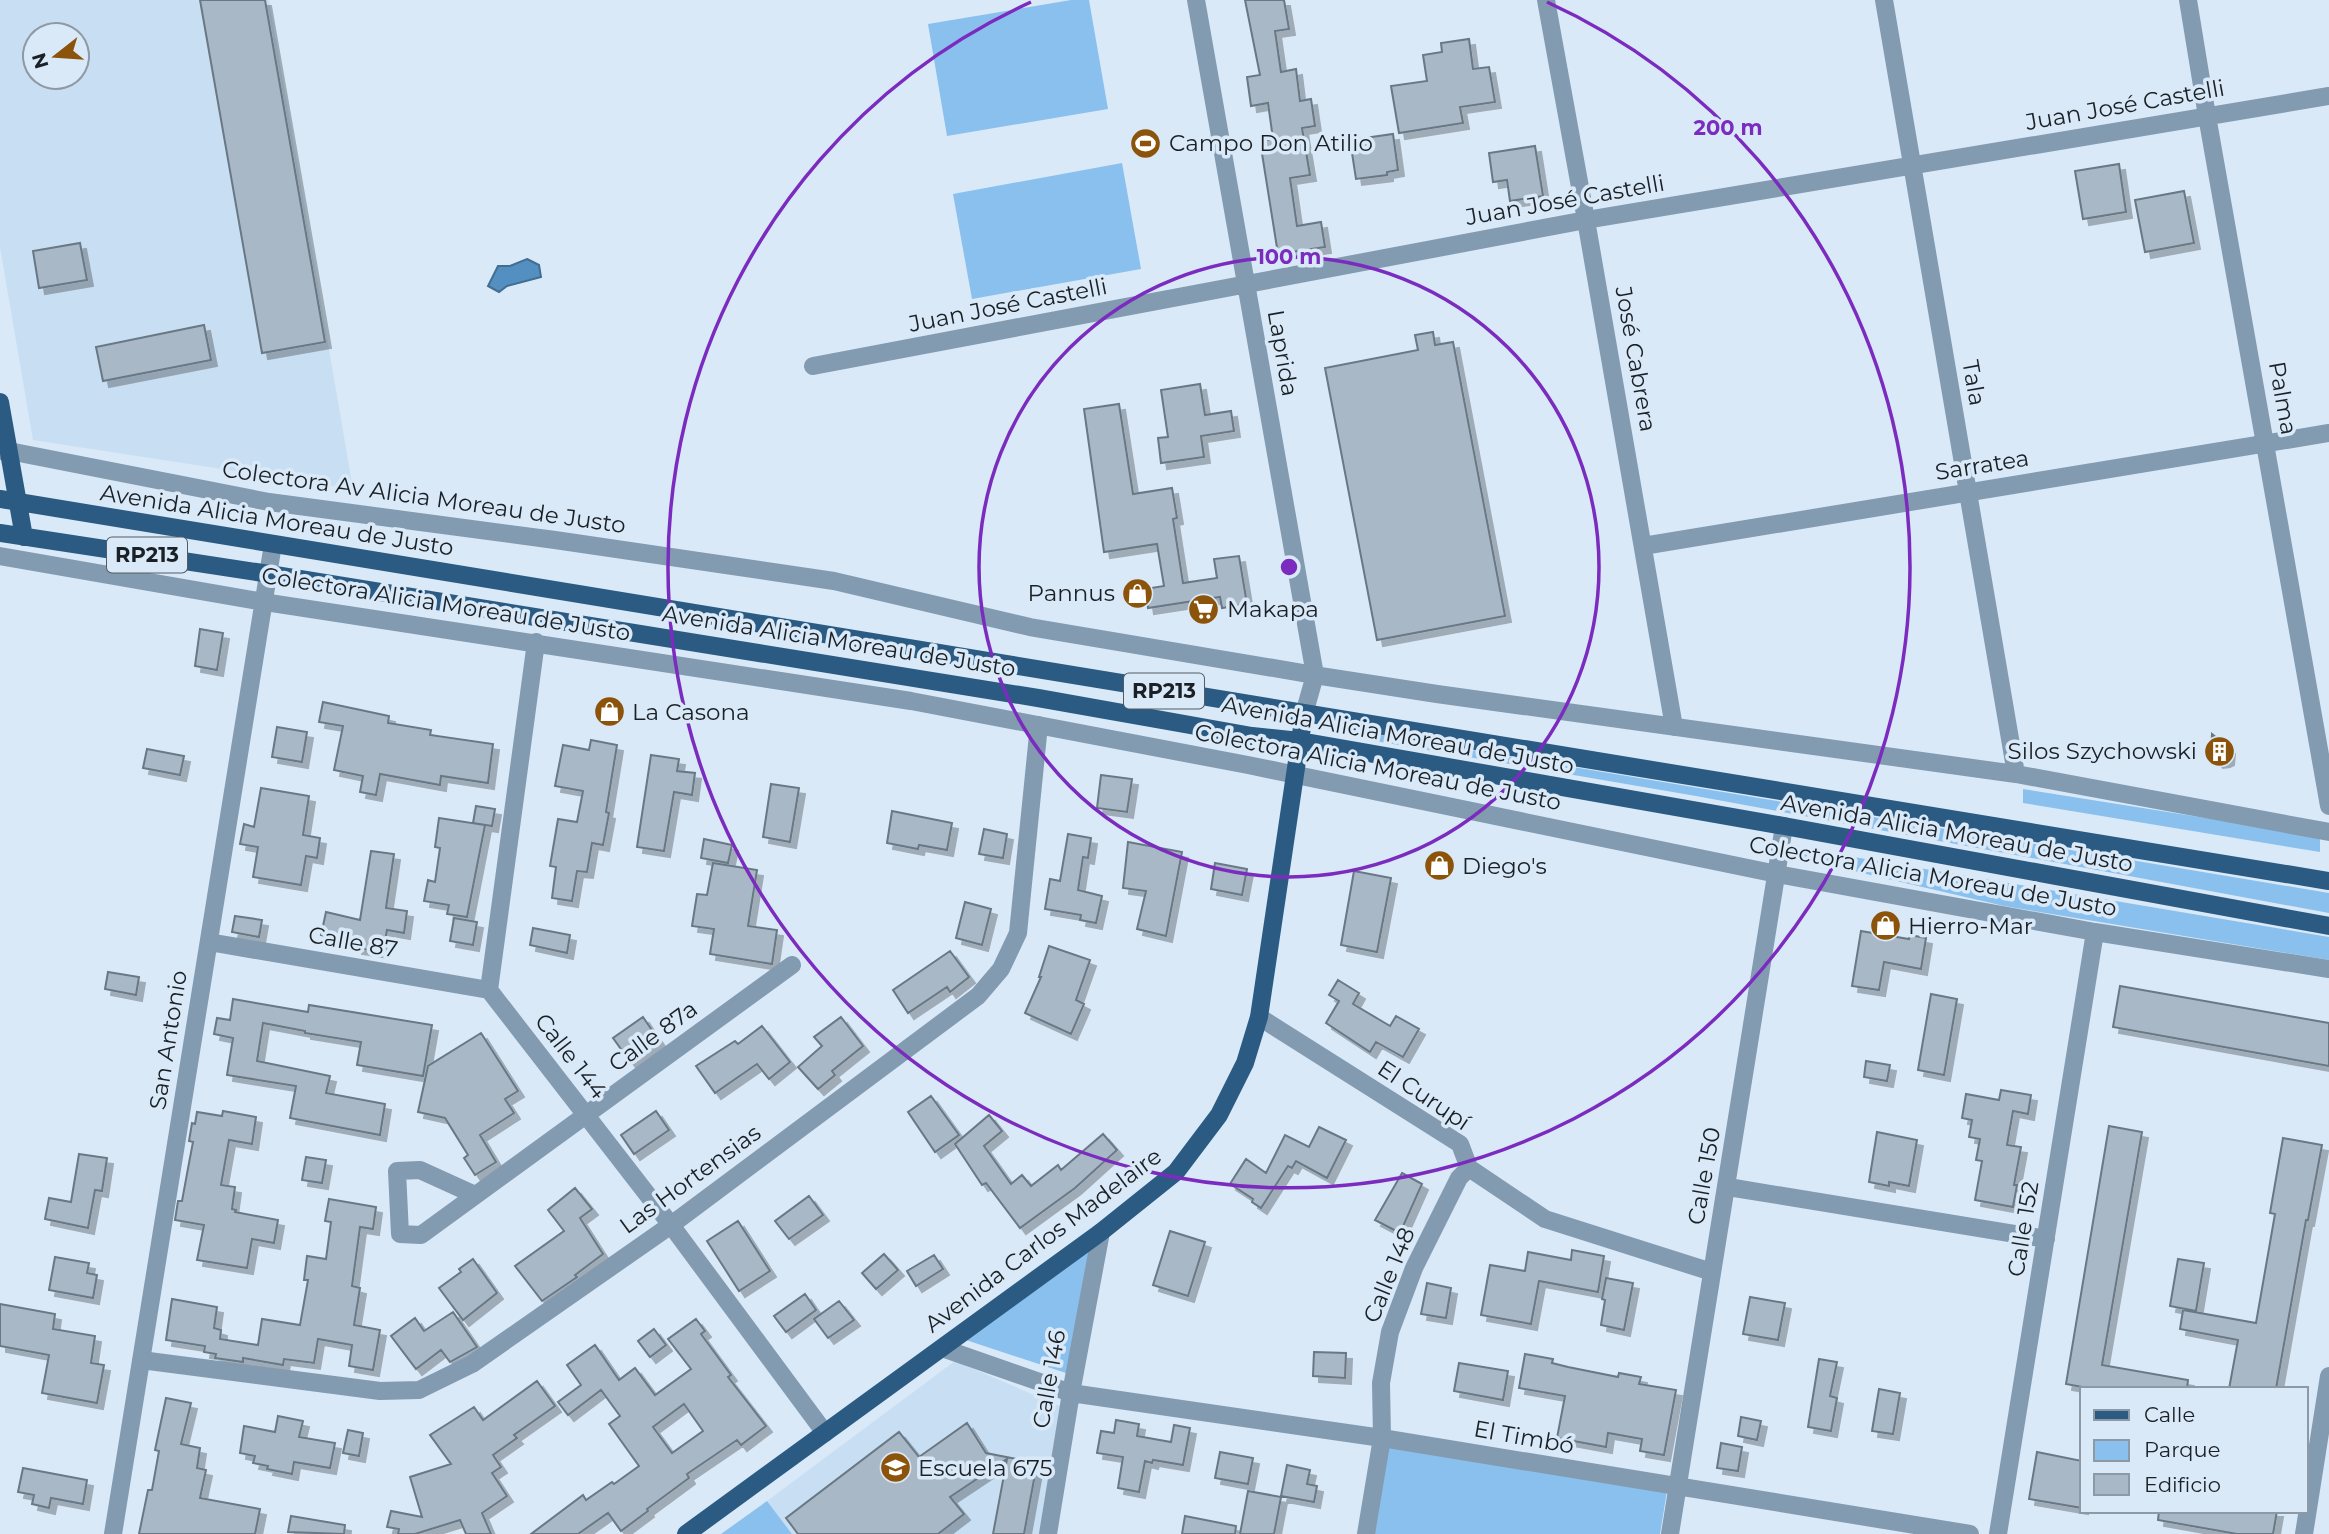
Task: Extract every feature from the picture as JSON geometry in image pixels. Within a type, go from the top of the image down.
[{"type":"main road","points":[[0,402],[9,500],[24,537]]},
{"type":"main road","name":"Avenida Alicia Moreau de Justo","points":[[9,500],[272,549],[2329,881]]},
{"type":"main road","name":"Avenida Alicia Moreau de Justo","points":[[0,533],[1038,698],[1252,736],[1300,741],[2329,926]]},
{"type":"main road","name":"Avenida Carlos Madelaire","points":[[687,1534],[1101,1232],[1176,1172],[1219,1115],[1245,1063],[1259,1017],[1304,714]]},
{"type":"street","name":"Laprida","points":[[1196,0],[1315,675],[1304,714]]},
{"type":"street","name":"José Cabrera","points":[[1546,0],[1674,727]]},
{"type":"street","name":"Tala","points":[[1884,0],[2016,774]]},
{"type":"street","name":"Palma","points":[[2188,0],[2329,806]]},
{"type":"street","name":"Juan José Castelli","points":[[813,366],[1586,220],[2329,96]]},
{"type":"street","name":"Sarratea","points":[[1643,546],[2329,433]]},
{"type":"street","name":"Colectora Av Alicia Moreau de Justo","points":[[4,451],[269,502],[834,581],[1030,627],[1315,675]]},
{"type":"street","name":"San Antonio","points":[[113,1534],[272,549]]},
{"type":"street","name":"Colectora Alicia Moreau de Justo","points":[[0,556],[264,602],[911,701],[1295,774],[1777,874],[2095,932],[2329,969]]},
{"type":"street","points":[[489,990],[536,642]]},
{"type":"street","points":[[1315,675],[2016,774],[2329,832]]},
{"type":"street","name":"Las Hortensias","points":[[141,1360],[380,1391],[419,1390],[472,1364],[671,1225],[978,996],[1001,969],[1018,933],[1039,725]]},
{"type":"street","name":"Calle 150","points":[[1670,1534],[1728,1187],[1784,826]]},
{"type":"street","name":"Calle 152","points":[[1998,1534],[2095,932]]},
{"type":"street","name":"Calle 87","points":[[209,942],[489,990]]},
{"type":"street","name":"Calle 87a","points":[[475,1195],[420,1170],[397,1171],[400,1234],[421,1235],[792,965]]},
{"type":"street","name":"Calle 144","points":[[489,990],[671,1225],[825,1433]]},
{"type":"street","name":"El Curupí","points":[[1259,1017],[1460,1144],[1469,1168],[1545,1219],[1712,1272]]},
{"type":"street","name":"Calle 148","points":[[1366,1534],[1382,1438],[1381,1383],[1390,1332],[1414,1268],[1459,1178],[1469,1168]]},
{"type":"street","points":[[1728,1187],[2046,1239]]},
{"type":"street","name":"Calle 146","points":[[1048,1534],[1101,1232]]},
{"type":"street","points":[[942,1348],[1071,1393]]},
{"type":"street","points":[[2308,1509],[2329,1376]]},
{"type":"street","name":"El Timbó","points":[[1071,1393],[1382,1438],[1969,1534]]},
{"type":"street","points":[[2304,1534],[2307,1513]]},
{"type":"shaded area","points":[[0,0],[269,0],[353,489],[33,440],[0,247]]},
{"type":"shaded area","points":[[527,259],[539,265],[541,277],[507,286],[499,292],[488,286],[498,266],[510,266]]},
{"type":"shaded area","points":[[955,1361],[1060,1406],[1039,1534],[792,1534],[767,1501]]},
{"type":"green space","points":[[1071,0],[1089,0],[1108,109],[947,136],[928,24]]},
{"type":"green space","points":[[1122,163],[1141,269],[972,299],[953,194]]},
{"type":"green space","points":[[1357,731],[2329,893],[2329,913],[1696,796],[1358,738]]},
{"type":"green space","points":[[2023,789],[2320,836],[2320,852],[2023,803]]},
{"type":"green space","points":[[1806,849],[2329,937],[2329,960],[2004,906],[1802,859]]},
{"type":"green space","points":[[1093,1244],[1075,1376],[960,1338]]},
{"type":"green space","points":[[1385,1445],[1667,1491],[1660,1534],[1370,1534]]},
{"type":"green space","points":[[767,1501],[792,1534],[721,1534]]},
{"type":"building","points":[[200,0],[265,0],[325,342],[262,353]]},
{"type":"building","points":[[1245,0],[1284,0],[1289,29],[1275,31],[1281,72],[1296,69],[1300,101],[1311,99],[1315,126],[1302,128],[1310,175],[1290,178],[1297,226],[1321,222],[1325,247],[1278,254],[1260,141],[1273,139],[1268,103],[1251,106],[1247,77],[1260,75]]},
{"type":"building","points":[[1469,39],[1473,69],[1489,67],[1495,102],[1460,107],[1463,123],[1399,133],[1391,86],[1427,81],[1423,55],[1442,52],[1441,43]]},
{"type":"building","points":[[1393,134],[1398,170],[1387,172],[1387,175],[1356,179],[1350,140]]},
{"type":"building","points":[[1535,146],[1543,196],[1510,201],[1507,180],[1493,182],[1489,153]]},
{"type":"building","points":[[2119,164],[2126,212],[2083,219],[2075,171]]},
{"type":"building","points":[[2184,191],[2194,243],[2145,252],[2135,200]]},
{"type":"building","points":[[80,243],[87,280],[39,288],[33,251]]},
{"type":"building","points":[[204,325],[211,360],[103,381],[96,347]]},
{"type":"building","points":[[1433,332],[1435,345],[1453,342],[1505,616],[1377,640],[1325,368],[1418,350],[1415,335]]},
{"type":"building","points":[[1200,384],[1205,415],[1231,411],[1234,431],[1201,436],[1204,457],[1161,463],[1158,438],[1168,437],[1161,390]]},
{"type":"building","points":[[1119,404],[1133,494],[1172,488],[1177,518],[1173,519],[1183,583],[1217,578],[1214,559],[1239,556],[1247,604],[1222,608],[1220,597],[1148,608],[1145,589],[1164,586],[1157,544],[1104,552],[1084,409]]},
{"type":"building","points":[[200,629],[223,633],[217,670],[195,666]]},
{"type":"building","points":[[323,702],[389,716],[388,723],[431,730],[430,735],[493,744],[488,783],[441,776],[440,785],[380,774],[376,795],[360,792],[363,776],[334,770],[343,726],[319,722]]},
{"type":"building","points":[[277,727],[307,732],[302,762],[272,757]]},
{"type":"building","name":"Silos Szychowski","points":[[2212,734],[2229,748],[2228,759],[2217,762],[2211,755]]},
{"type":"building","points":[[591,740],[617,745],[603,845],[592,843],[587,872],[577,871],[572,901],[552,898],[556,867],[550,866],[558,819],[577,822],[583,791],[555,786],[563,745],[589,750]]},
{"type":"building","points":[[147,749],[184,756],[180,775],[143,768]]},
{"type":"building","points":[[651,755],[679,759],[677,771],[695,773],[692,795],[674,792],[664,851],[637,847]]},
{"type":"building","points":[[1101,775],[1132,779],[1127,812],[1097,808]]},
{"type":"building","points":[[771,784],[799,788],[790,842],[763,837]]},
{"type":"building","points":[[261,788],[309,796],[303,835],[320,838],[317,858],[306,856],[301,885],[253,877],[258,847],[240,844],[244,824],[254,827]]},
{"type":"building","points":[[476,806],[495,809],[492,826],[473,823]]},
{"type":"building","points":[[892,811],[952,823],[947,850],[919,845],[918,849],[887,843]]},
{"type":"building","points":[[439,818],[485,825],[467,917],[447,914],[449,905],[424,901],[428,880],[435,882],[440,848],[435,847]]},
{"type":"building","points":[[984,829],[1007,834],[1003,858],[979,854]]},
{"type":"building","points":[[1068,834],[1091,838],[1088,858],[1083,857],[1078,890],[1102,896],[1096,923],[1080,920],[1081,915],[1045,909],[1050,879],[1060,881]]},
{"type":"building","points":[[704,839],[732,845],[728,863],[701,858]]},
{"type":"building","points":[[1128,842],[1182,852],[1166,936],[1137,929],[1146,891],[1123,888]]},
{"type":"building","points":[[371,851],[394,854],[386,908],[407,911],[404,933],[387,930],[383,952],[356,948],[356,943],[321,935],[326,912],[360,920]]},
{"type":"building","points":[[713,863],[757,870],[748,926],[777,930],[772,964],[710,954],[714,929],[692,926],[697,894],[707,895]]},
{"type":"building","points":[[1215,863],[1247,869],[1242,895],[1211,889]]},
{"type":"building","points":[[1354,871],[1391,878],[1377,952],[1341,945]]},
{"type":"building","points":[[965,902],[991,909],[982,945],[956,938]]},
{"type":"building","points":[[235,916],[262,920],[259,937],[232,932]]},
{"type":"building","points":[[454,918],[477,922],[473,945],[450,941]]},
{"type":"building","points":[[533,928],[570,935],[567,953],[530,945]]},
{"type":"building","points":[[1861,931],[1909,939],[1910,935],[1926,938],[1921,969],[1884,962],[1879,990],[1852,986]]},
{"type":"building","points":[[1049,946],[1090,960],[1076,1000],[1084,1004],[1071,1034],[1025,1013],[1041,977]]},
{"type":"building","points":[[950,951],[969,977],[950,992],[947,987],[908,1013],[893,990]]},
{"type":"building","points":[[108,972],[139,977],[136,995],[105,989]]},
{"type":"building","points":[[1338,980],[1359,993],[1353,1004],[1390,1026],[1396,1016],[1419,1029],[1403,1057],[1376,1042],[1370,1052],[1326,1023],[1339,1001],[1329,995]]},
{"type":"building","points":[[2120,986],[2329,1023],[2329,1066],[2113,1027]]},
{"type":"building","points":[[1931,994],[1957,999],[1944,1075],[1918,1070]]},
{"type":"building","points":[[233,999],[308,1012],[309,1005],[432,1025],[423,1076],[357,1065],[361,1042],[263,1023],[257,1061],[330,1076],[326,1093],[385,1104],[380,1135],[290,1118],[296,1086],[227,1075],[233,1038],[214,1034],[217,1018],[230,1020]]},
{"type":"building","points":[[643,1017],[660,1042],[631,1063],[613,1038]]},
{"type":"building","points":[[841,1017],[863,1046],[832,1071],[835,1075],[818,1089],[798,1067],[822,1046],[814,1037]]},
{"type":"building","points":[[762,1026],[790,1062],[769,1079],[757,1064],[715,1093],[696,1066],[735,1041],[738,1044]]},
{"type":"building","points":[[481,1033],[518,1091],[505,1099],[514,1113],[480,1135],[496,1162],[475,1175],[464,1158],[468,1155],[445,1118],[418,1112],[428,1066]]},
{"type":"building","points":[[1866,1061],[1890,1065],[1887,1081],[1864,1077]]},
{"type":"building","points":[[2001,1090],[2031,1095],[2028,1114],[2013,1111],[2007,1145],[2021,1147],[2013,1207],[1975,1200],[1982,1161],[1976,1160],[1980,1139],[1969,1137],[1972,1120],[1962,1118],[1966,1094],[1999,1100]]},
{"type":"building","points":[[931,1096],[959,1135],[935,1152],[908,1112]]},
{"type":"building","points":[[223,1111],[256,1117],[252,1144],[229,1140],[221,1185],[235,1187],[232,1209],[236,1210],[235,1212],[278,1220],[274,1243],[252,1239],[247,1268],[197,1260],[204,1225],[175,1220],[178,1201],[182,1201],[193,1142],[189,1141],[192,1123],[195,1124],[197,1112],[222,1116]]},
{"type":"building","points":[[656,1111],[669,1130],[634,1154],[621,1135]]},
{"type":"building","points":[[989,1115],[1002,1131],[984,1146],[1011,1184],[1022,1175],[1031,1186],[1058,1165],[1061,1170],[1103,1134],[1117,1150],[1075,1188],[1020,1228],[986,1183],[982,1185],[955,1144]]},
{"type":"building","points":[[2109,1126],[2142,1132],[2102,1365],[2188,1380],[2187,1387],[2082,1387],[2066,1384]]},
{"type":"building","points":[[1319,1127],[1346,1140],[1327,1178],[1296,1161],[1292,1168],[1288,1166],[1261,1208],[1252,1202],[1253,1199],[1230,1184],[1246,1159],[1266,1173],[1285,1135],[1309,1147]]},
{"type":"building","points":[[1877,1132],[1917,1140],[1909,1186],[1869,1182]]},
{"type":"building","points":[[2283,1138],[2322,1145],[2276,1387],[2229,1387],[2238,1340],[2180,1329],[2183,1310],[2256,1323],[2275,1214],[2270,1213]]},
{"type":"building","points":[[79,1154],[107,1158],[102,1191],[95,1190],[88,1228],[45,1219],[49,1198],[71,1202]]},
{"type":"building","points":[[306,1157],[326,1160],[322,1183],[302,1180]]},
{"type":"building","points":[[1402,1173],[1422,1184],[1400,1233],[1375,1220]]},
{"type":"building","points":[[575,1188],[592,1209],[580,1218],[603,1254],[575,1275],[577,1277],[542,1301],[515,1266],[564,1231],[548,1210]]},
{"type":"building","points":[[809,1196],[823,1215],[789,1239],[775,1221]]},
{"type":"building","points":[[329,1199],[376,1207],[373,1229],[360,1227],[352,1286],[360,1288],[354,1325],[380,1330],[373,1370],[349,1366],[352,1345],[318,1339],[314,1363],[284,1359],[283,1365],[243,1358],[243,1362],[215,1358],[216,1354],[204,1352],[205,1346],[166,1340],[172,1299],[217,1307],[214,1328],[221,1330],[220,1339],[258,1345],[262,1319],[300,1325],[308,1280],[304,1280],[307,1256],[326,1259],[331,1222],[325,1221]]},
{"type":"building","points":[[738,1221],[770,1271],[739,1291],[707,1241]]},
{"type":"building","points":[[1170,1231],[1205,1242],[1188,1296],[1153,1285]]},
{"type":"building","points":[[1572,1250],[1604,1256],[1598,1292],[1539,1281],[1531,1324],[1481,1315],[1490,1265],[1525,1271],[1528,1252],[1571,1260]]},
{"type":"building","points":[[884,1254],[898,1270],[876,1289],[862,1273]]},
{"type":"building","points":[[934,1255],[943,1269],[916,1286],[907,1271]]},
{"type":"building","points":[[55,1257],[89,1263],[87,1273],[97,1275],[93,1298],[49,1290]]},
{"type":"building","points":[[473,1259],[497,1293],[463,1320],[439,1288],[461,1272],[459,1269]]},
{"type":"building","points":[[2178,1259],[2204,1263],[2196,1311],[2170,1306]]},
{"type":"building","points":[[1606,1278],[1633,1283],[1624,1330],[1601,1325]]},
{"type":"building","points":[[1427,1283],[1451,1288],[1446,1318],[1421,1314]]},
{"type":"building","points":[[805,1294],[816,1310],[786,1332],[774,1316]]},
{"type":"building","points":[[1750,1297],[1785,1303],[1778,1340],[1743,1334]]},
{"type":"building","points":[[839,1301],[854,1320],[828,1338],[814,1319]]},
{"type":"building","points":[[0,1304],[55,1314],[53,1329],[95,1336],[91,1363],[104,1365],[97,1403],[42,1393],[49,1355],[0,1346]]},
{"type":"building","points":[[453,1312],[477,1347],[450,1362],[441,1350],[416,1369],[391,1336],[415,1318],[424,1331]]},
{"type":"building","points":[[696,1319],[705,1331],[701,1334],[731,1375],[728,1377],[766,1426],[741,1445],[737,1440],[687,1474],[689,1478],[621,1531],[608,1513],[578,1534],[531,1534],[583,1495],[586,1500],[639,1466],[609,1424],[620,1416],[601,1390],[568,1415],[558,1402],[581,1385],[567,1365],[595,1345],[619,1380],[635,1368],[655,1395],[691,1369],[668,1339]],"holes":[[[684,1404],[703,1431],[672,1453],[653,1427]]]},
{"type":"building","points":[[654,1329],[666,1345],[650,1357],[638,1341]]},
{"type":"building","points":[[1314,1352],[1346,1353],[1345,1378],[1313,1376]]},
{"type":"building","points":[[1525,1354],[1553,1359],[1552,1363],[1568,1367],[1618,1377],[1619,1373],[1641,1377],[1639,1384],[1676,1390],[1664,1455],[1640,1451],[1642,1439],[1608,1433],[1606,1447],[1557,1438],[1565,1396],[1519,1388]]},
{"type":"building","points":[[1819,1359],[1837,1362],[1830,1396],[1837,1398],[1831,1431],[1808,1427]]},
{"type":"building","points":[[1459,1363],[1508,1371],[1503,1400],[1454,1391]]},
{"type":"building","points":[[537,1381],[555,1406],[514,1435],[517,1438],[493,1455],[501,1467],[492,1473],[507,1496],[482,1513],[491,1534],[466,1534],[460,1520],[415,1534],[398,1534],[399,1529],[387,1527],[391,1511],[422,1517],[410,1477],[451,1464],[430,1435],[474,1407],[483,1420]]},
{"type":"building","points":[[1879,1389],[1900,1393],[1893,1434],[1872,1431]]},
{"type":"building","points":[[166,1398],[191,1403],[181,1444],[200,1448],[197,1468],[206,1470],[200,1498],[260,1509],[255,1534],[139,1534],[148,1490],[152,1490],[159,1451],[155,1450]]},
{"type":"building","points":[[278,1416],[303,1421],[299,1437],[335,1443],[330,1468],[294,1462],[292,1474],[267,1469],[268,1466],[253,1463],[255,1456],[240,1453],[244,1426],[275,1432]]},
{"type":"building","points":[[1741,1417],[1761,1421],[1757,1440],[1738,1436]]},
{"type":"building","points":[[1116,1420],[1139,1424],[1137,1436],[1171,1442],[1174,1425],[1190,1428],[1183,1465],[1145,1461],[1139,1492],[1118,1488],[1123,1457],[1097,1453],[1101,1431],[1114,1433]]},
{"type":"building","points":[[967,1423],[986,1453],[1037,1463],[1024,1534],[993,1534],[1007,1459],[950,1497],[964,1514],[938,1534],[798,1534],[786,1518],[899,1432],[919,1457]]},
{"type":"building","points":[[348,1430],[363,1433],[359,1456],[343,1453]]},
{"type":"building","points":[[1721,1443],[1742,1447],[1738,1471],[1717,1468]]},
{"type":"building","points":[[1220,1452],[1253,1458],[1248,1484],[1215,1478]]},
{"type":"building","points":[[2037,1452],[2080,1461],[2080,1508],[2029,1499]]},
{"type":"building","points":[[1287,1465],[1310,1470],[1307,1484],[1317,1486],[1314,1502],[1281,1496]]},
{"type":"building","points":[[23,1468],[87,1480],[83,1504],[51,1498],[49,1508],[32,1504],[34,1495],[18,1492]]},
{"type":"building","points":[[1248,1491],[1281,1497],[1274,1534],[1240,1534]]},
{"type":"building","points":[[2159,1513],[2277,1513],[2273,1534],[2237,1534],[2158,1520]]},
{"type":"building","points":[[291,1516],[345,1525],[344,1534],[288,1532]]},
{"type":"building","points":[[1185,1516],[1236,1526],[1235,1534],[1182,1534]]},
{"type":"place","name":"Campo Don Atilio","points":[[1146,143]]},
{"type":"place","name":"Pannus","points":[[1138,593]]},
{"type":"place","name":"Makapa","points":[[1204,609]]},
{"type":"place","name":"La Casona","points":[[609,712]]},
{"type":"place","name":"Silos Szychowski","points":[[2220,751]]},
{"type":"place","name":"Diego's","points":[[1439,866]]},
{"type":"place","name":"Hierro-Mar","points":[[1885,926]]},
{"type":"place","name":"Escuela 675","points":[[895,1468]]}]
